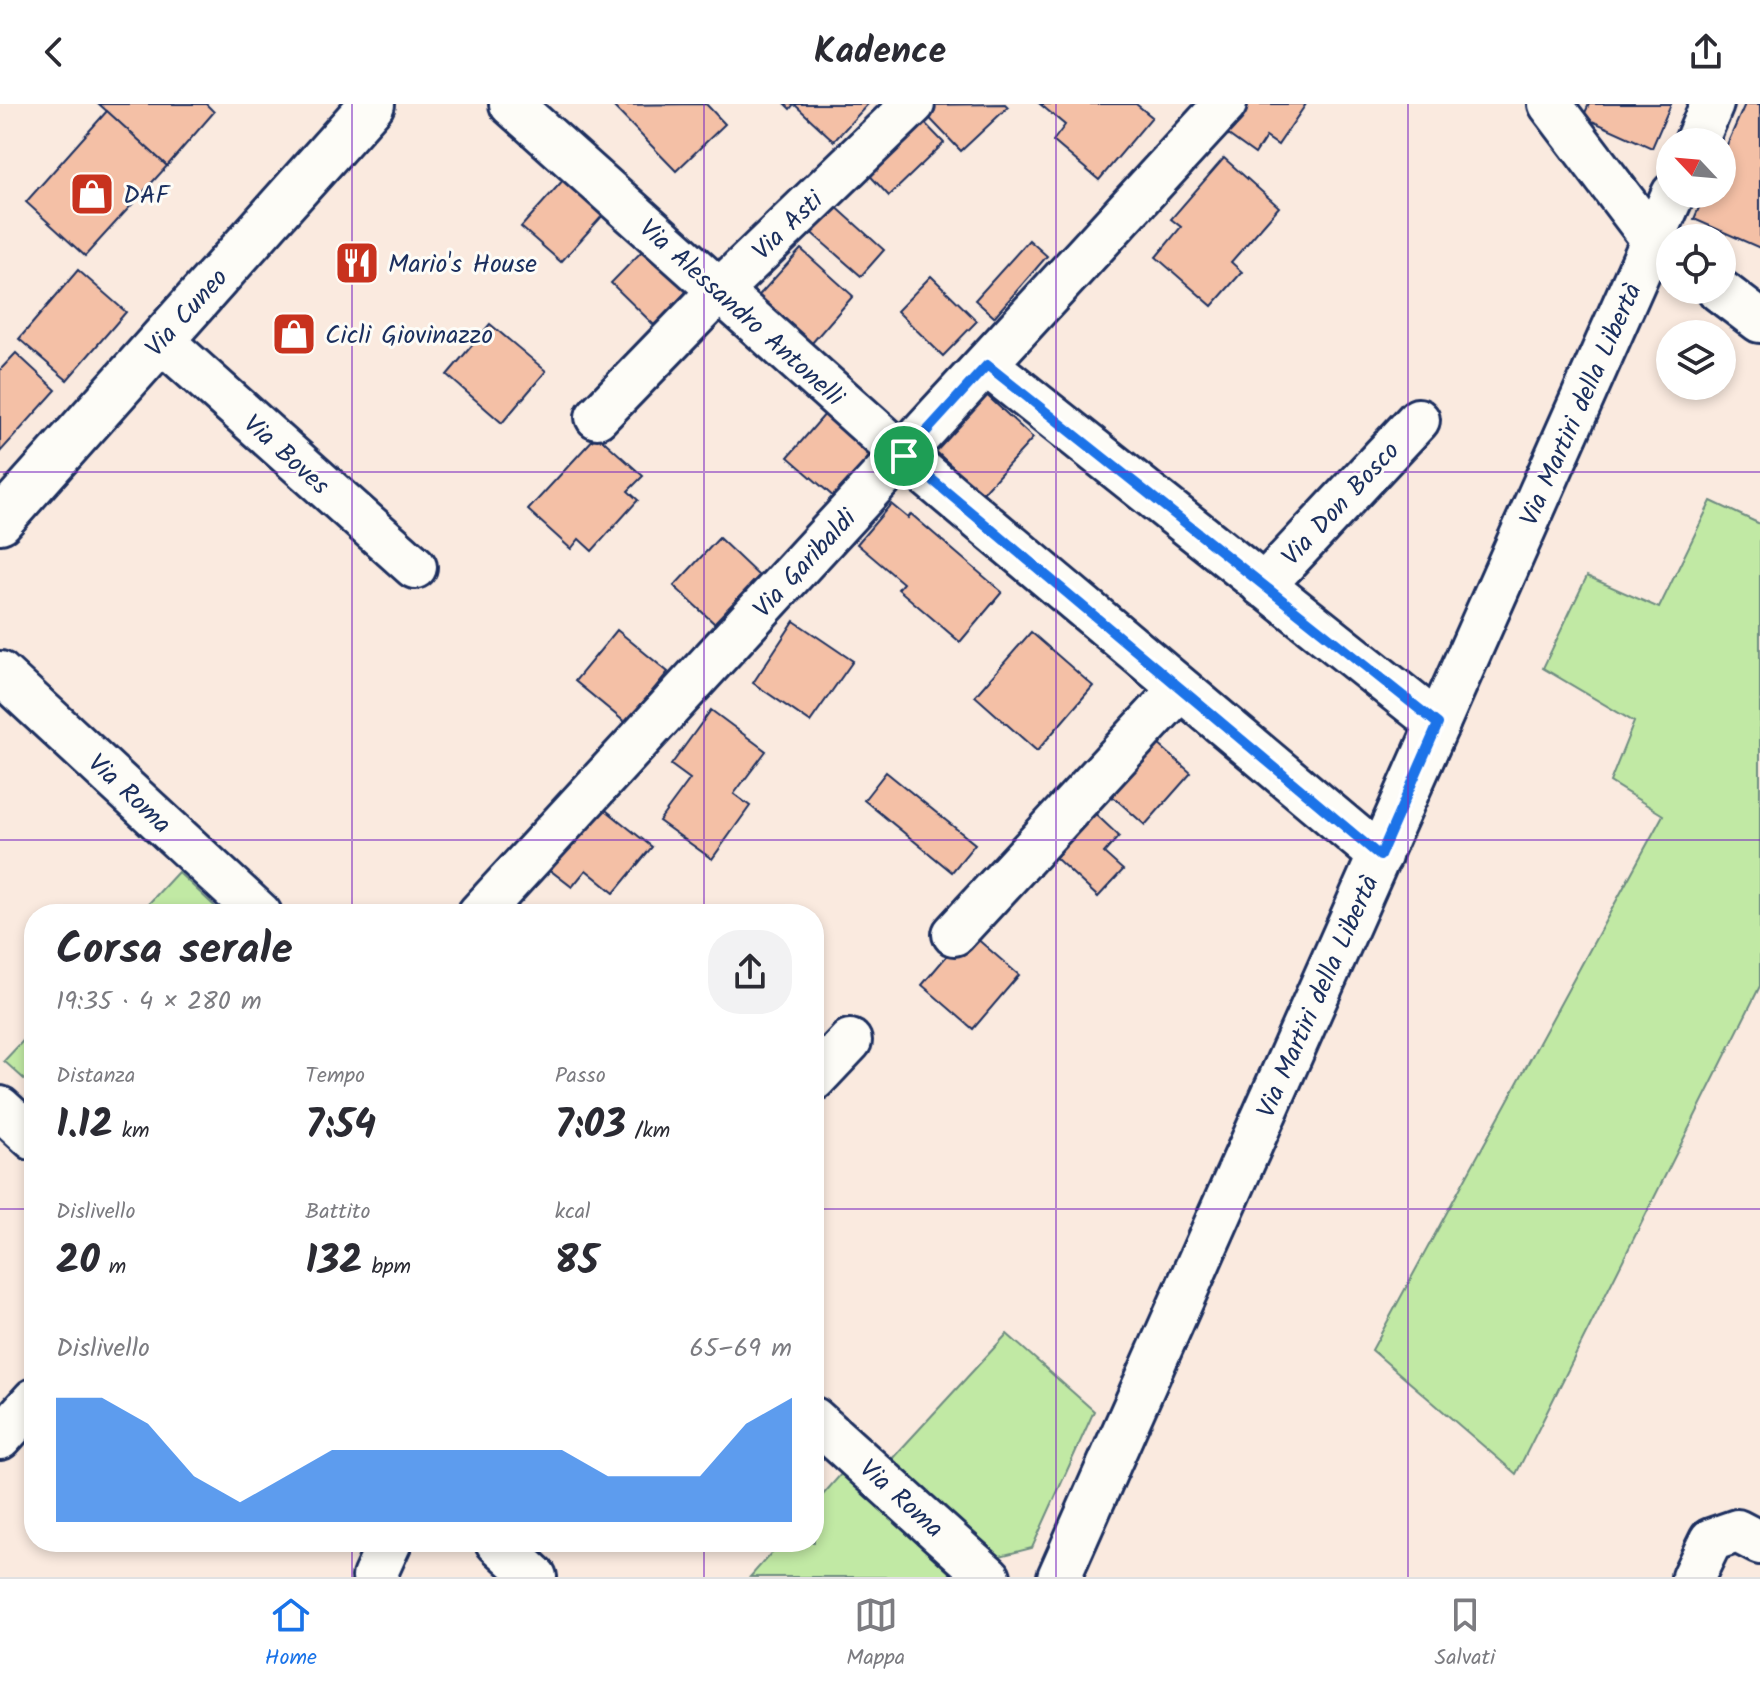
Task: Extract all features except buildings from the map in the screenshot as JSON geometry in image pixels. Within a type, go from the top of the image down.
[{"type":"main road","name":"Via Cuneo","points":[[0,521],[372,104]]},
{"type":"street","name":"Via Alessandro Antonelli","points":[[511,104],[904,456],[1380,856]]},
{"type":"street","name":"Via Asti","points":[[597,417],[718,292],[913,104]]},
{"type":"street","name":"Via Garibaldi","points":[[488,904],[1225,104]]},
{"type":"street","points":[[1550,104],[1656,241]]},
{"type":"street","points":[[1702,128],[1712,104]]},
{"type":"street","name":"Via Martiri della Libertà","points":[[1059,1577],[1438,724],[1656,258]]},
{"type":"street","points":[[1736,303],[1760,321]]},
{"type":"street","name":"Via Boves","points":[[161,340],[415,567]]},
{"type":"street","name":"Via Don Bosco","points":[[987,365],[1438,724]]},
{"type":"street","name":"Via Don Bosco","points":[[1263,586],[1418,420]]},
{"type":"street","name":"Via Roma","points":[[0,673],[249,904]]},
{"type":"street","points":[[954,934],[1180,689]]},
{"type":"street","points":[[824,1068],[850,1041]]},
{"type":"street","points":[[0,1108],[24,1130]]},
{"type":"street","points":[[0,1438],[24,1411]]},
{"type":"street","name":"Via Roma","points":[[824,1428],[989,1577]]},
{"type":"street","points":[[1693,1577],[1711,1540],[1748,1537]]},
{"type":"street","points":[[374,1577],[385,1552]]},
{"type":"street","points":[[508,1552],[535,1577]]},
{"type":"green space","points":[[1711,501],[1760,524],[1760,986],[1516,1474],[1372,1350],[1663,815],[1610,782],[1634,722],[1543,668],[1587,576],[1659,608]]},
{"type":"green space","points":[[178,872],[212,904],[148,904]]},
{"type":"green space","points":[[24,1040],[24,1079],[4,1061]]},
{"type":"green space","points":[[1007,1334],[1094,1411],[1032,1548],[996,1557],[890,1461]]},
{"type":"green space","points":[[842,1473],[954,1577],[750,1577],[772,1552],[824,1552],[824,1494]]},
{"type":"place","name":"DAF","points":[[92,194]]},
{"type":"place","name":"Mario's House","points":[[357,263]]},
{"type":"place","name":"Cicli Giovinazzo","points":[[294,334]]},
{"type":"route","points":[[987,365],[1438,724],[1380,856],[904,456],[987,365]]}]
